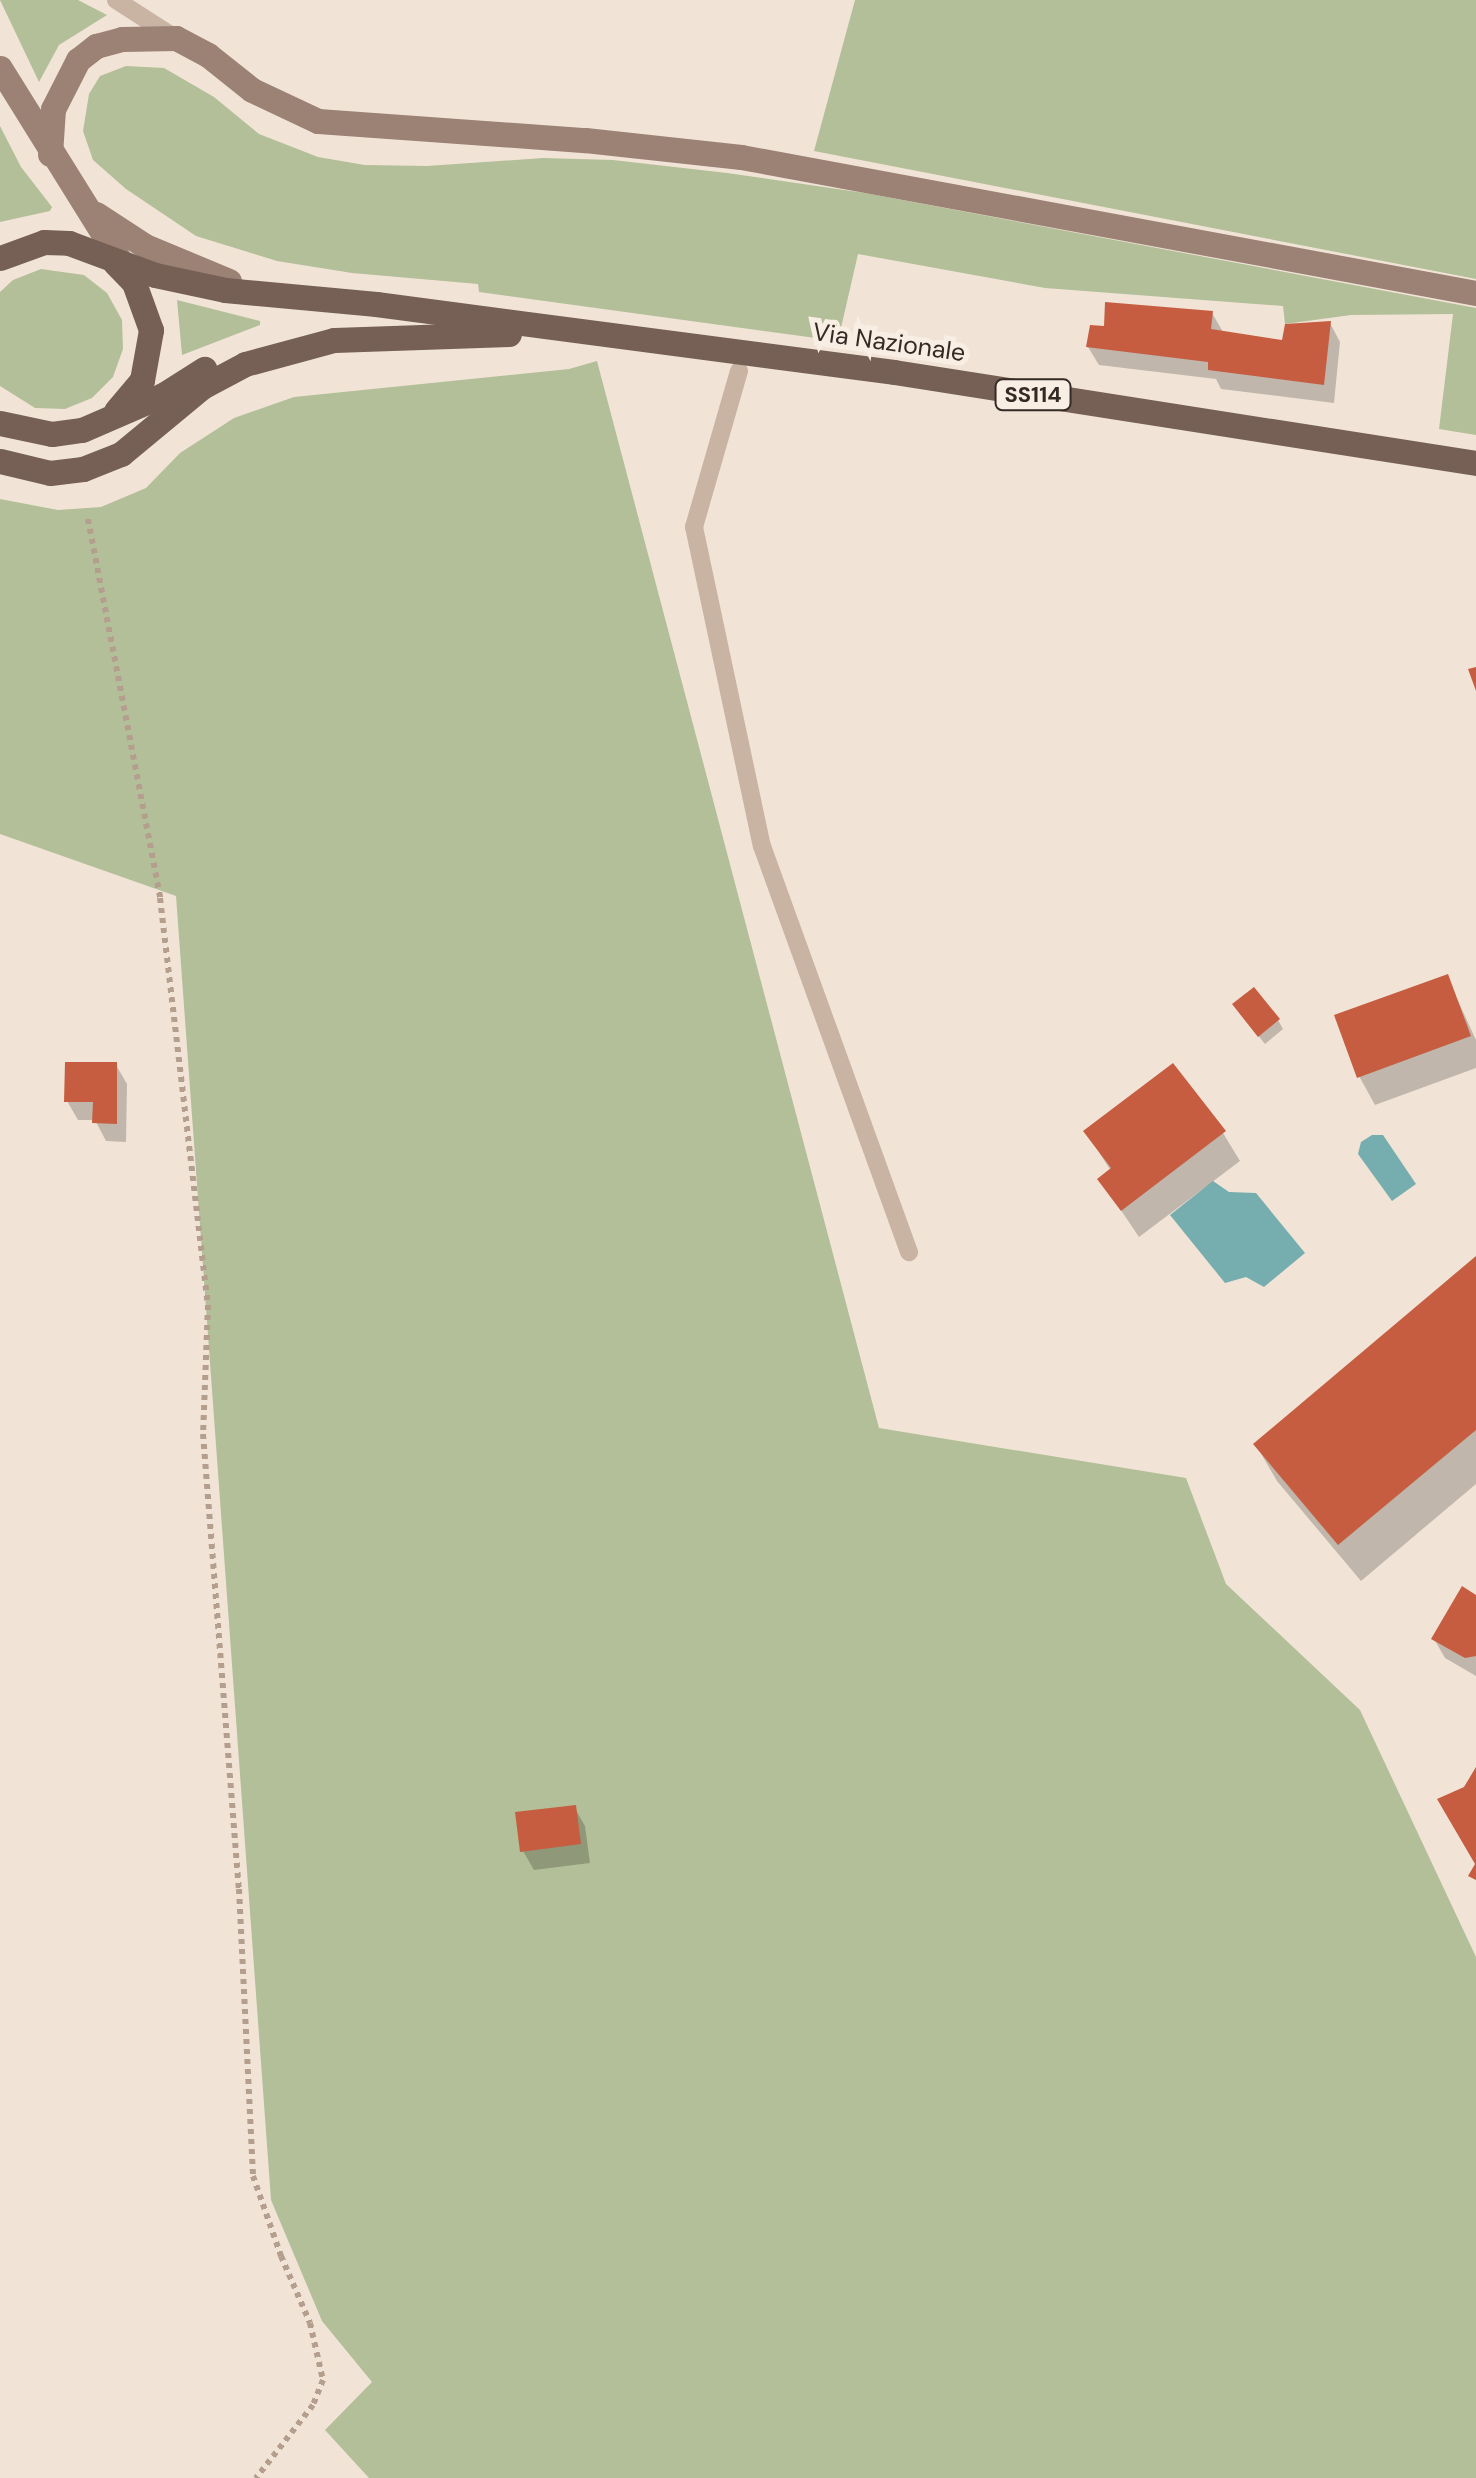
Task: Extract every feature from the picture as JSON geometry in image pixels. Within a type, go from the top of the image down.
[{"type":"main road","points":[[0,258],[44,242],[93,250],[156,275],[274,296],[590,332]]},
{"type":"main road","points":[[93,250],[116,263],[134,283],[146,305],[149,356],[135,390],[109,418]]},
{"type":"main road","points":[[8,423],[67,432],[162,395],[239,352],[286,338],[590,332]]},
{"type":"main road","name":"Via Nazionale","points":[[590,332],[894,372],[1476,463]]},
{"type":"main road","points":[[0,461],[50,473],[84,469],[121,454],[202,387],[231,372],[334,340]]},
{"type":"street","points":[[50,154],[53,109],[78,60],[96,46],[122,39],[176,38],[208,55],[252,90],[318,121],[585,140],[741,157],[1476,293]]},
{"type":"street","points":[[0,68],[50,154],[134,283]]},
{"type":"street","points":[[88,208],[190,268],[274,296]]},
{"type":"lane","points":[[116,0],[176,38]]},
{"type":"lane","points":[[739,371],[694,527],[762,846],[909,1252]]},
{"type":"path","points":[[88,519],[160,898],[208,1305],[202,1434],[239,1889],[253,2176],[280,2256],[310,2322],[323,2380],[313,2406],[256,2478]]},
{"type":"green space","points":[[0,0],[78,0],[107,15],[59,45],[39,82]]},
{"type":"green space","points":[[855,0],[1476,0],[1476,279],[814,151]]},
{"type":"green space","points":[[126,66],[164,68],[214,97],[259,134],[318,157],[365,165],[427,166],[543,158],[613,160],[727,173],[865,193],[1476,308],[1476,435],[1439,429],[1453,314],[1351,315],[1285,324],[1283,306],[1045,288],[858,254],[838,341],[479,292],[478,284],[352,273],[277,261],[196,236],[126,189],[93,160],[83,131],[89,94],[100,76]]},
{"type":"green space","points":[[0,126],[21,167],[52,207],[50,211],[0,222]]},
{"type":"green space","points":[[41,269],[84,275],[107,293],[122,320],[123,349],[113,377],[92,398],[65,409],[35,408],[0,386],[0,292],[13,280]]},
{"type":"green space","points":[[177,300],[260,321],[260,325],[182,355]]},
{"type":"green space","points":[[597,361],[879,1428],[1186,1478],[1226,1584],[1360,1710],[1476,1957],[1476,2478],[369,2478],[325,2430],[372,2382],[322,2321],[271,2200],[176,896],[0,834],[0,499],[58,510],[101,507],[146,488],[180,453],[234,418],[294,397],[569,369]]},
{"type":"water","points":[[1372,1135],[1383,1135],[1416,1184],[1392,1201],[1358,1154],[1361,1142]]},
{"type":"water","points":[[1213,1181],[1229,1192],[1256,1193],[1305,1253],[1264,1287],[1246,1277],[1225,1283],[1170,1215]]},
{"type":"building","points":[[1105,302],[1213,311],[1211,329],[1282,340],[1285,324],[1331,321],[1324,385],[1208,370],[1208,362],[1086,347],[1090,325],[1104,326]]},
{"type":"building","points":[[1476,667],[1476,691],[1468,669]]},
{"type":"building","points":[[1448,974],[1471,1036],[1357,1078],[1334,1015]]},
{"type":"building","points":[[1254,987],[1280,1019],[1258,1037],[1232,1004]]},
{"type":"building","points":[[65,1062],[117,1062],[117,1124],[92,1123],[93,1102],[64,1102]]},
{"type":"building","points":[[1173,1063],[1226,1131],[1121,1211],[1097,1179],[1111,1168],[1083,1131]]},
{"type":"building","points":[[1476,1256],[1476,1430],[1338,1545],[1253,1444]]},
{"type":"building","points":[[1462,1586],[1476,1595],[1476,1656],[1465,1658],[1431,1639]]},
{"type":"building","points":[[1476,1767],[1476,1880],[1468,1876],[1475,1864],[1437,1799],[1464,1787]]},
{"type":"building","points":[[576,1805],[581,1844],[520,1852],[515,1812]]}]
